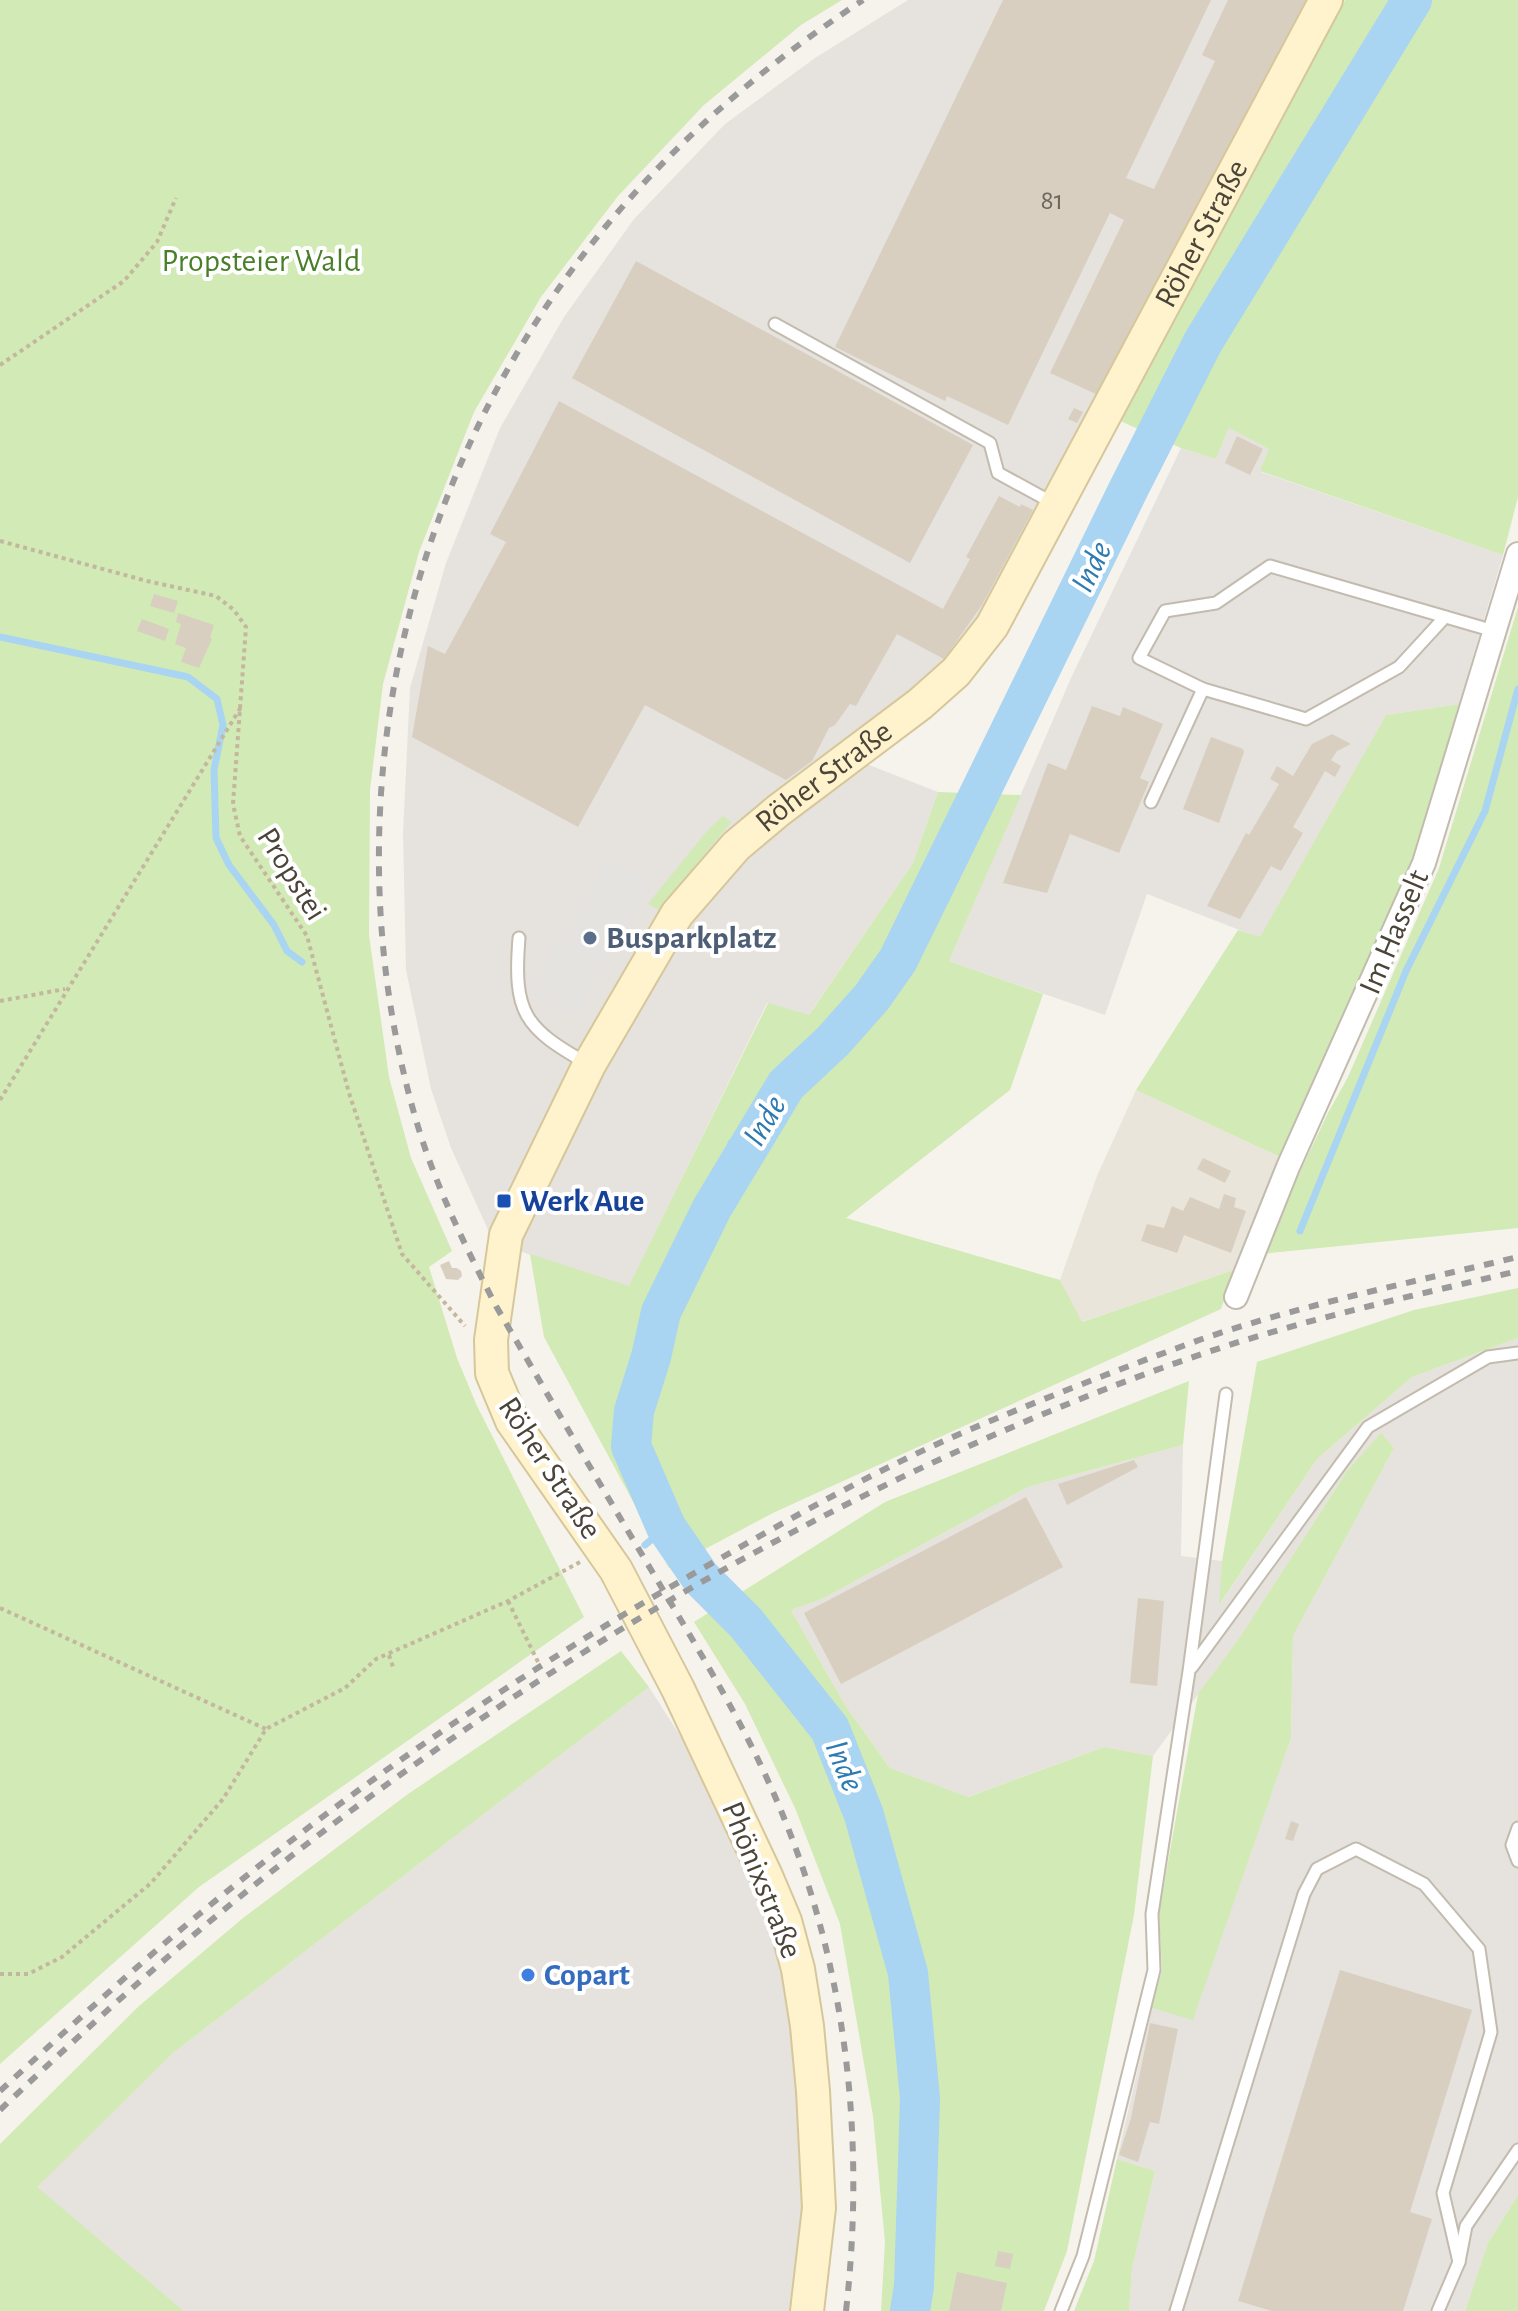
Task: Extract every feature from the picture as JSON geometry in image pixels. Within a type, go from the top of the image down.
[{"type":"main road","name":"Röher Straße","points":[[609,1558],[512,1421],[492,1373],[491,1340],[506,1235],[589,1065],[677,914],[720,864],[779,810],[920,704],[956,672],[992,626],[1326,0]]},
{"type":"main road","name":"Phönixstraße","points":[[609,1558],[678,1689],[766,1876],[785,1921],[798,1969],[813,2091],[819,2208],[807,2311]]},
{"type":"street","name":"Im Hasselt","points":[[1236,1297],[1288,1167],[1424,863],[1518,554]]},
{"type":"lane","points":[[775,324],[990,443],[998,473],[1057,505]]},
{"type":"lane","points":[[1445,617],[1399,667],[1306,719],[1203,689],[1139,658],[1165,611],[1216,603],[1270,566],[1494,631]]},
{"type":"lane","points":[[1151,802],[1203,689]]},
{"type":"lane","points":[[519,938],[516,971],[518,995],[525,1015],[542,1035],[589,1065]]},
{"type":"lane","points":[[1189,1671],[1368,1427],[1488,1357],[1518,1353]]},
{"type":"lane","points":[[1061,2311],[1083,2256],[1154,1970],[1152,1914],[1226,1394]]},
{"type":"lane","points":[[1518,1828],[1512,1845],[1518,1861]]},
{"type":"lane","points":[[1176,2311],[1304,1894],[1317,1869],[1356,1849],[1424,1884],[1479,1949],[1491,2032],[1443,2193],[1459,2262]]},
{"type":"lane","points":[[1438,2311],[1459,2262],[1466,2226],[1518,2150]]},
{"type":"path","points":[[0,365],[124,281],[157,242],[176,198]]},
{"type":"path","name":"Propstei","points":[[0,541],[147,581],[216,596],[234,610],[246,627],[233,804],[240,836],[307,936],[349,1093],[402,1254],[472,1335],[496,1306]]},
{"type":"path","points":[[0,1100],[242,705]]},
{"type":"path","points":[[0,1001],[67,989]]},
{"type":"path","points":[[0,1974],[28,1974],[62,1957],[151,1883],[223,1799],[266,1729],[345,1688],[376,1659],[508,1601],[586,1559],[609,1558]]},
{"type":"path","points":[[508,1601],[538,1662]]},
{"type":"path","points":[[0,1608],[266,1729]]},
{"type":"path","points":[[389,1655],[394,1670]]},
{"type":"shaded area","points":[[908,0],[1315,0],[987,624],[907,701],[835,747],[864,763],[938,792],[913,863],[808,1016],[767,1003],[629,1287],[494,1243],[451,1148],[431,1089],[406,970],[403,833],[410,688],[446,563],[500,428],[564,317],[634,219],[725,124],[815,58]]},
{"type":"shaded area","points":[[1229,428],[1270,449],[1261,472],[1503,555],[1459,704],[1386,715],[1260,938],[1147,894],[1105,1015],[949,961],[1071,678],[1181,448],[1216,459]]},
{"type":"shaded area","name":"Busparkplatz","points":[[607,858],[652,884],[574,1018],[528,991]]},
{"type":"shaded area","points":[[1136,1090],[1280,1157],[1234,1270],[1081,1322],[1060,1280],[1097,1176]]},
{"type":"shaded area","points":[[1518,1338],[1518,2195],[1488,2243],[1465,2311],[1129,2311],[1132,2268],[1155,2171],[1117,2159],[1152,2008],[1193,2019],[1291,1738],[1293,1636],[1394,1448],[1381,1434],[1347,1471],[1240,1637],[1153,1756],[1104,1747],[967,1797],[890,1768],[845,1705],[791,1610],[822,1599],[1028,1487],[1183,1445],[1181,1556],[1222,1561],[1220,1604],[1317,1459],[1412,1377]]},
{"type":"shaded area","name":"Copart","points":[[649,1687],[709,1781],[768,1927],[796,2023],[801,2090],[803,2204],[789,2311],[184,2311],[36,2187],[173,2053]]},
{"type":"green space","name":"Propsteier Wald","points":[[0,0],[842,0],[801,25],[704,105],[618,196],[541,297],[474,412],[419,552],[383,684],[370,790],[369,935],[389,1077],[411,1158],[452,1251],[429,1267],[457,1358],[477,1406],[584,1617],[199,1887],[0,2064]]},
{"type":"green space","points":[[1345,0],[1518,0],[1518,497],[1503,555],[1260,471],[1269,449],[1229,428],[1216,459],[1181,448],[1118,420]]},
{"type":"green space","points":[[1518,607],[1518,1228],[1261,1254],[1348,1077],[1439,868]]},
{"type":"green space","points":[[1459,704],[1414,857],[1280,1157],[1136,1090],[1238,930],[1260,937],[1386,715]]},
{"type":"green space","points":[[938,792],[1021,795],[949,961],[1043,994],[1010,1090],[846,1218],[1060,1280],[1082,1322],[1234,1270],[1221,1309],[775,1512],[669,1568],[544,1337],[530,1254],[629,1286],[768,1003],[809,1015],[913,863]]},
{"type":"green space","points":[[723,816],[731,822],[659,910],[648,904],[707,831]]},
{"type":"green space","points":[[1518,1288],[1518,1338],[1412,1377],[1317,1459],[1219,1605],[1222,1561],[1257,1362],[1414,1310]]},
{"type":"green space","points":[[1189,1381],[1183,1445],[1028,1487],[822,1599],[791,1610],[845,1705],[890,1768],[968,1797],[1104,1747],[1153,1756],[1134,1915],[1067,2251],[1044,2311],[881,2311],[885,2242],[873,2116],[840,1924],[795,1808],[745,1704],[694,1622],[885,1502]]},
{"type":"green space","points":[[1381,1433],[1394,1448],[1293,1636],[1291,1738],[1193,2020],[1152,2008],[1162,1970],[1159,1913],[1198,1694],[1240,1637],[1347,1471]]},
{"type":"green space","points":[[621,1651],[649,1687],[173,2053],[37,2187],[184,2311],[0,2311],[0,2144],[139,2006],[243,1918],[408,1794]]},
{"type":"green space","points":[[1117,2159],[1155,2171],[1132,2268],[1129,2311],[1074,2311],[1094,2261]]},
{"type":"green space","points":[[1518,2195],[1518,2311],[1465,2311],[1488,2243]]},
{"type":"building","points":[[1003,0],[1211,0],[1126,178],[1154,189],[1215,61],[1202,55],[1228,0],[1307,0],[1096,394],[1050,373],[1124,220],[1110,213],[1008,425],[947,396],[945,401],[835,347]]},
{"type":"building","points":[[636,261],[973,445],[910,563],[572,378]]},
{"type":"building","points":[[559,401],[943,609],[970,559],[966,557],[999,496],[1033,510],[982,605],[944,659],[897,634],[856,706],[850,704],[835,725],[829,728],[812,761],[786,780],[645,705],[578,827],[412,737],[428,646],[445,654],[506,542],[490,534]]},
{"type":"building","points":[[1074,408],[1083,412],[1077,423],[1068,419]]},
{"type":"building","points":[[1237,436],[1263,449],[1250,475],[1225,463]]},
{"type":"building","points":[[154,594],[178,601],[174,613],[150,606]]},
{"type":"building","points":[[178,613],[214,625],[212,639],[199,668],[181,662],[186,648],[175,644],[181,624],[176,622]]},
{"type":"building","points":[[142,619],[169,629],[165,641],[137,631]]},
{"type":"building","points":[[1092,706],[1120,716],[1123,707],[1163,724],[1140,778],[1149,782],[1119,853],[1070,834],[1047,893],[1003,883],[1048,763],[1066,770]]},
{"type":"building","points":[[1332,734],[1351,744],[1337,751],[1331,760],[1341,766],[1335,777],[1325,771],[1293,827],[1303,833],[1281,871],[1271,866],[1240,919],[1207,906],[1246,833],[1249,835],[1279,784],[1270,779],[1277,766],[1293,776],[1312,744]]},
{"type":"building","points":[[1211,737],[1244,752],[1219,823],[1183,809]]},
{"type":"building","points":[[1203,1158],[1231,1171],[1225,1183],[1197,1169]]},
{"type":"building","points":[[1224,1194],[1236,1198],[1234,1207],[1246,1211],[1231,1253],[1184,1235],[1177,1253],[1141,1241],[1147,1224],[1164,1228],[1172,1206],[1183,1211],[1190,1197],[1219,1209]]},
{"type":"building","points":[[449,1261],[452,1268],[461,1271],[462,1276],[458,1280],[446,1279],[440,1265]]},
{"type":"building","points":[[1134,1460],[1138,1467],[1067,1505],[1058,1484]]},
{"type":"building","points":[[1026,1497],[1063,1567],[841,1684],[804,1613]]},
{"type":"building","points":[[1138,1598],[1164,1601],[1157,1686],[1130,1683]]},
{"type":"building","points":[[1291,1821],[1299,1824],[1293,1841],[1285,1839]]},
{"type":"building","points":[[1340,1970],[1472,2010],[1410,2212],[1432,2219],[1403,2311],[1272,2311],[1238,2301]]},
{"type":"building","points":[[1150,2023],[1178,2029],[1159,2124],[1150,2122],[1138,2162],[1119,2155],[1131,2118]]},
{"type":"building","points":[[998,2251],[1013,2254],[1010,2269],[995,2266]]},
{"type":"building","points":[[957,2272],[1007,2283],[1001,2311],[949,2311]]},
{"type":"waterway","name":"Inde","points":[[910,2311],[914,2286],[920,2098],[908,1973],[864,1815],[830,1729],[746,1623],[701,1578],[666,1527],[631,1446],[634,1411],[661,1312],[712,1208],[786,1085],[833,1041],[872,997],[898,960],[1203,342],[1412,0]]},
{"type":"waterway","points":[[0,637],[188,677],[217,699],[223,725],[214,770],[216,838],[229,865],[274,925],[287,951],[302,962]]},
{"type":"waterway","points":[[1300,1231],[1406,971],[1485,811],[1518,689]]},
{"type":"waterway","points":[[731,1143],[747,1151]]},
{"type":"waterway","points":[[645,1545],[666,1527]]},
{"type":"railway","points":[[846,2311],[851,2248],[852,2123],[837,1999],[806,1877],[771,1786],[741,1725],[496,1306],[440,1188],[414,1113],[389,994],[379,873],[385,752],[405,633],[440,517],[488,406],[550,301],[624,205],[678,147],[737,94],[798,45],[863,0]]},
{"type":"railway","points":[[0,2091],[196,1917],[284,1846],[404,1757],[592,1634],[811,1508],[964,1432],[1202,1339],[1320,1304],[1518,1257]]},
{"type":"railway","points":[[0,2110],[172,1954],[339,1819],[571,1660],[693,1587],[818,1519],[945,1457],[1073,1402],[1202,1354],[1280,1330],[1518,1271]]},
{"type":"place","name":"Busparkplatz","points":[[590,938]]},
{"type":"place","name":"Werk Aue","points":[[504,1201]]},
{"type":"place","name":"Copart","points":[[528,1975]]}]
